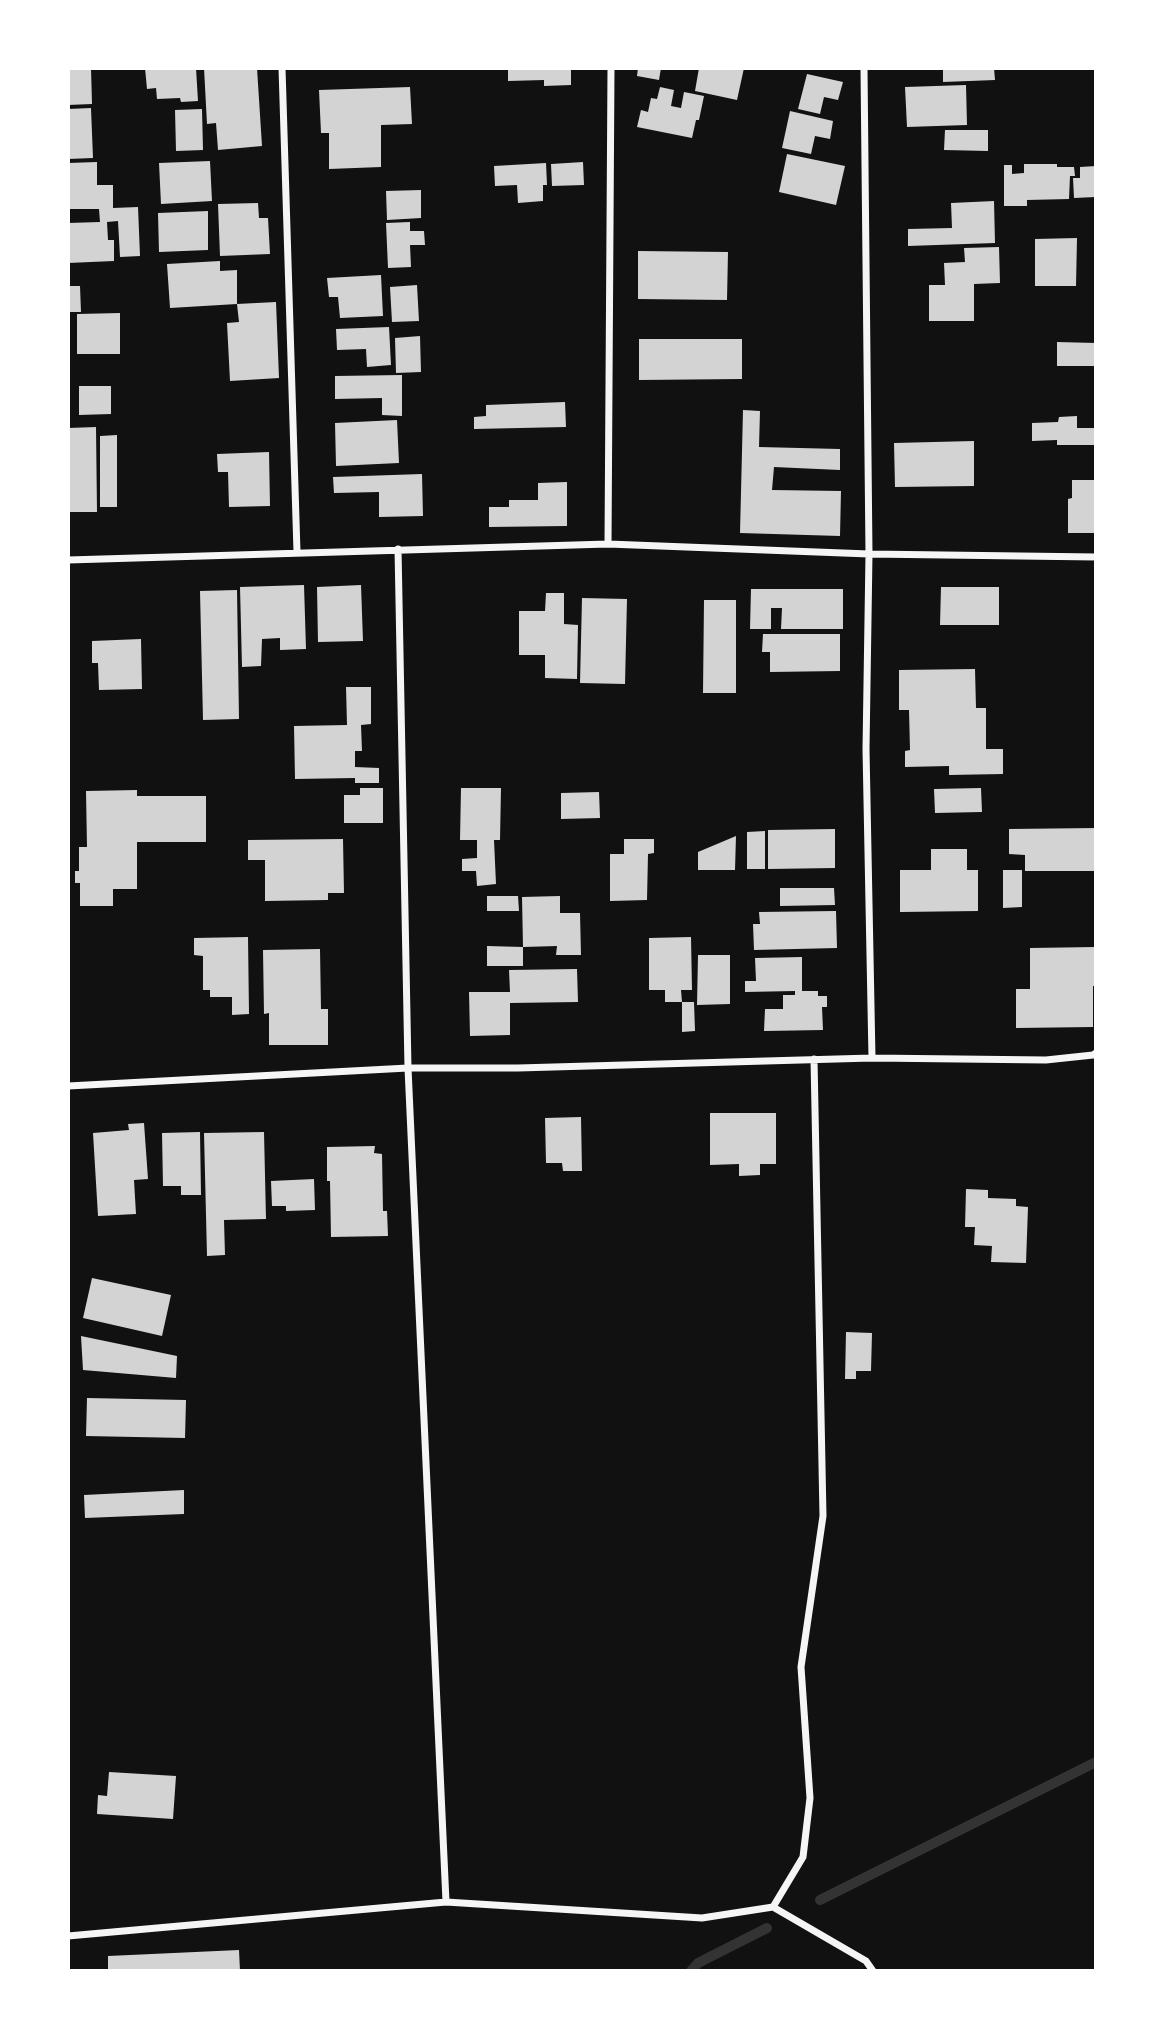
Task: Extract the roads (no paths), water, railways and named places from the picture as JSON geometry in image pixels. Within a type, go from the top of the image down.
[{"type":"street","points":[[282,68],[297,552]]},
{"type":"street","points":[[608,544],[611,68]]},
{"type":"street","points":[[864,68],[869,554],[866,749],[872,1058]]},
{"type":"street","points":[[68,559],[608,544],[869,554],[1096,556]]},
{"type":"street","points":[[398,549],[408,1068],[446,1902]]},
{"type":"street","points":[[68,1086],[408,1068],[518,1068],[872,1058],[1046,1059],[1096,1053]]},
{"type":"street","points":[[773,1907],[803,1857],[810,1798],[800,1667],[823,1516],[814,1059]]},
{"type":"street","points":[[68,1936],[446,1902],[702,1918],[773,1907],[866,1961],[873,1971]]},
{"type":"waterway","points":[[820,1900],[1096,1762]]},
{"type":"waterway","points":[[691,1971],[698,1963],[767,1928]]}]
